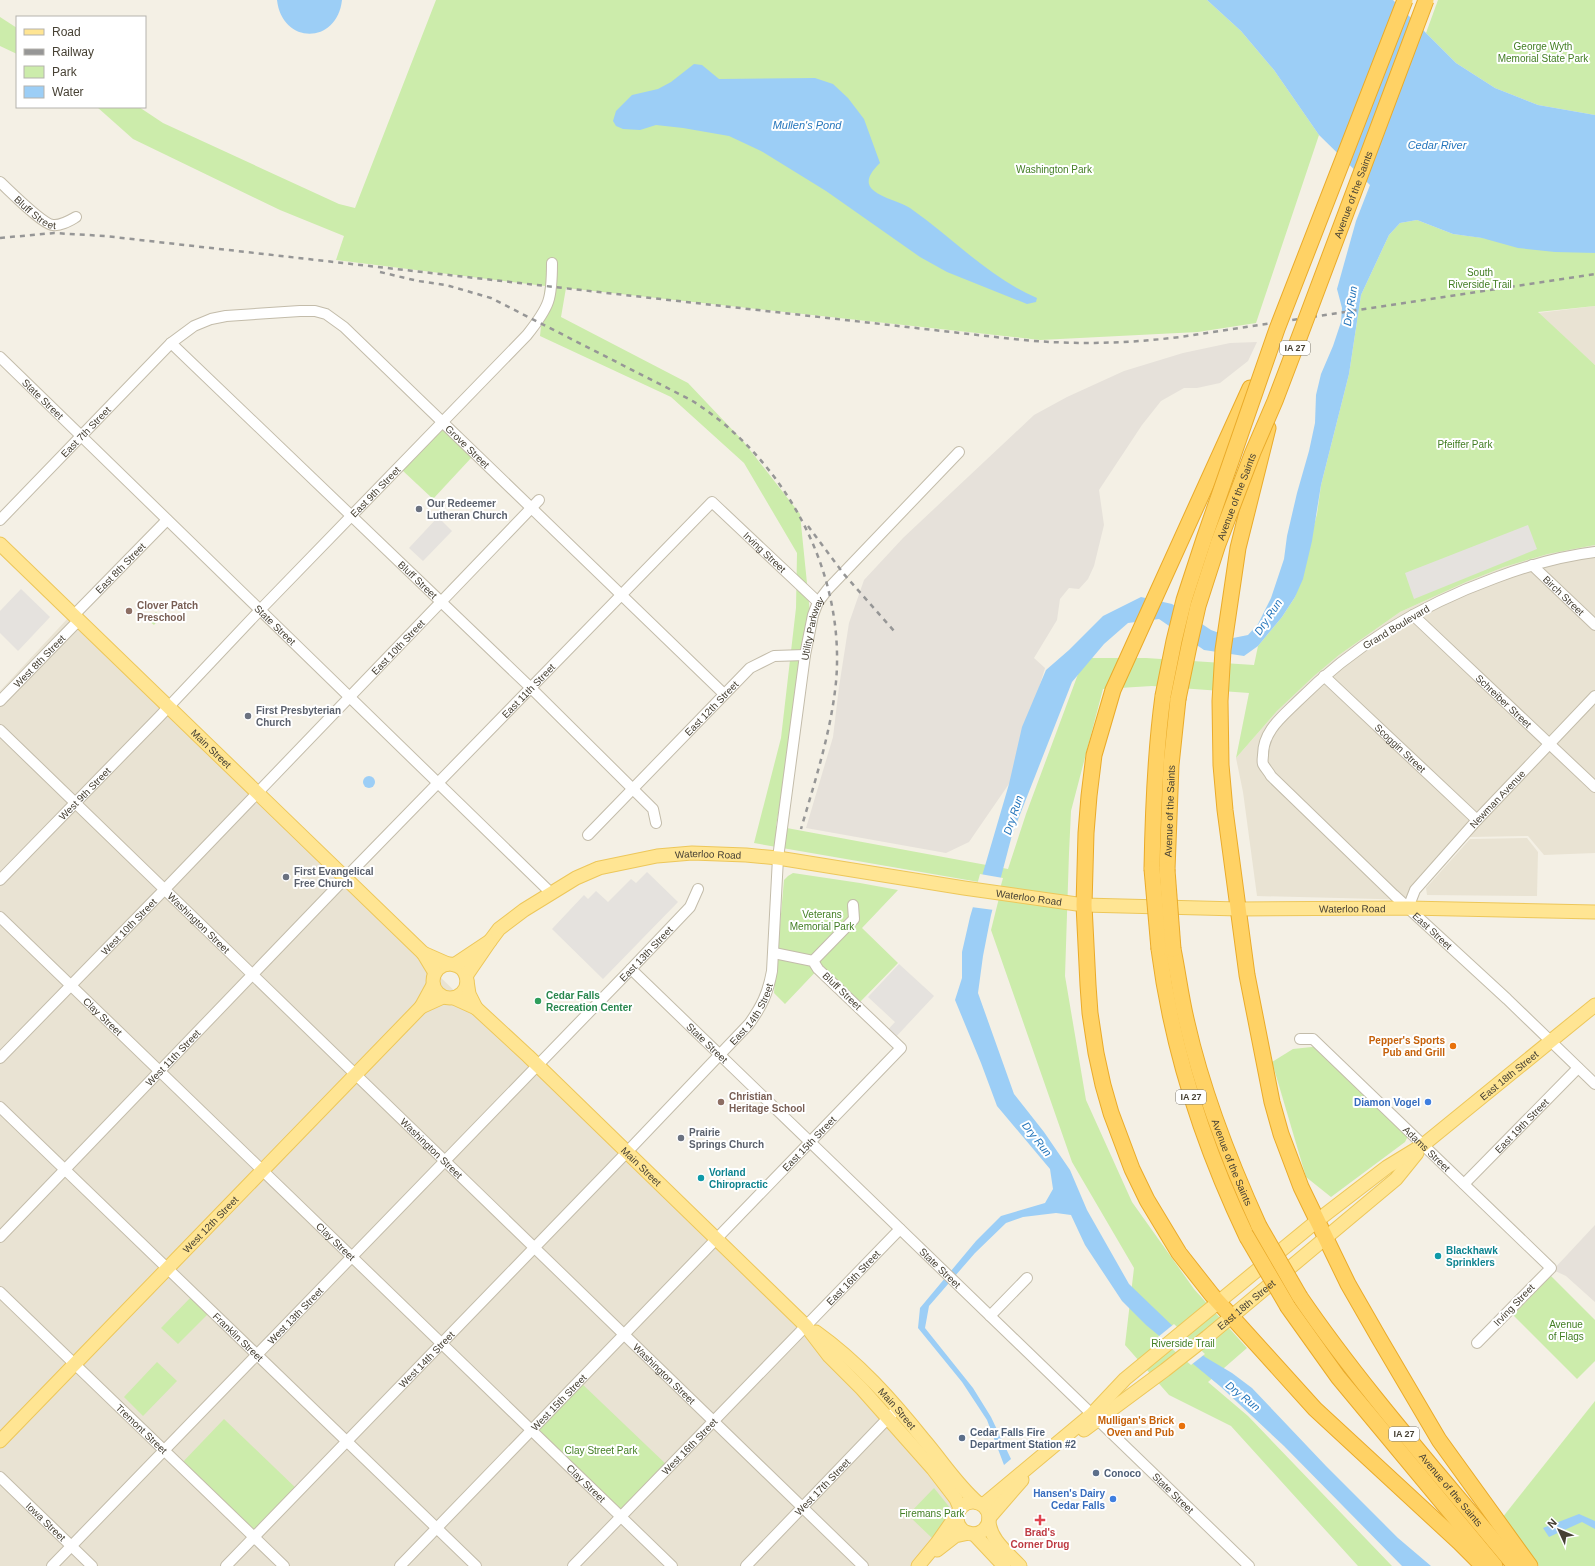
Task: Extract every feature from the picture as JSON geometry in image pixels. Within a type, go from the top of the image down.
[{"type":"highway","name":"Avenue of the Saints","points":[[1404,0],[1277,329],[1190,581],[1174,641],[1163,696],[1153,803],[1166,949],[1164,984],[1172,1026],[1193,1105],[1216,1169],[1247,1237],[1288,1307],[1338,1377],[1495,1566]]},
{"type":"highway","name":"Avenue of the Saints","points":[[1160,869],[1178,699],[1198,606],[1253,452],[1275,401],[1426,0]]},
{"type":"highway","points":[[1277,329],[1113,690],[1094,754],[1086,833],[1084,905],[1090,1013],[1103,1085],[1111,1113],[1132,1169],[1147,1200],[1179,1253],[1212,1295],[1316,1409],[1483,1566]]},
{"type":"highway","points":[[1275,401],[1238,548],[1223,650],[1220,701],[1225,810],[1247,975],[1272,1102],[1291,1162],[1301,1187],[1348,1284],[1439,1440],[1530,1566]]},
{"type":"highway","name":"Avenue of the Saints","points":[[1166,949],[1206,1094],[1230,1161],[1259,1226],[1300,1297],[1326,1335],[1371,1394],[1515,1566]]},
{"type":"main road","name":"Main Street","points":[[0,544],[424,954],[451,965]]},
{"type":"main road","name":"Waterloo Road","points":[[467,978],[499,929],[550,892],[576,878],[599,868],[657,856],[705,853],[778,858],[964,888],[1084,905],[1239,909],[1408,908],[1595,912]]},
{"type":"main road","name":"Waterloo Road","points":[[451,965],[490,941]]},
{"type":"main road","name":"Main Street","points":[[424,954],[434,979]]},
{"type":"main road","points":[[451,965],[463,971],[467,978],[464,992],[449,998],[435,990],[434,979],[443,966],[451,965]]},
{"type":"main road","name":"Main Street","points":[[467,978],[469,994],[476,1008],[538,1065],[806,1326],[829,1356],[862,1389],[933,1468],[956,1499],[959,1510]]},
{"type":"main road","name":"West 12th Street","points":[[0,1441],[421,1007],[434,979]]},
{"type":"main road","name":"Main Street","points":[[449,998],[476,1008]]},
{"type":"main road","name":"West 12th Street","points":[[421,1007],[449,998]]},
{"type":"main road","name":"East 18th Street","points":[[989,1519],[1022,1481],[1095,1417],[1125,1380],[1318,1220],[1387,1167],[1423,1145],[1595,1005]]},
{"type":"main road","name":"East 18th Street","points":[[980,1504],[1095,1417],[1165,1370],[1207,1337],[1396,1179],[1423,1145]]},
{"type":"main road","name":"Main Street","points":[[806,1326],[838,1348],[874,1381],[898,1408],[956,1481],[980,1504]]},
{"type":"main road","points":[[919,1566],[937,1543],[959,1510],[968,1503],[980,1504],[986,1509],[989,1519],[989,1526],[997,1542],[1020,1566]]},
{"type":"main road","points":[[959,1510],[957,1518],[960,1527],[971,1534],[1004,1566]]},
{"type":"main road","points":[[919,1566],[942,1545],[955,1536],[971,1534],[984,1529],[989,1519]]},
{"type":"street","name":"Bluff Street","points":[[0,182],[40,218],[52,225],[64,224],[76,217]]},
{"type":"street","name":"East 9th Street","points":[[169,708],[260,610],[527,335],[549,303],[552,286],[552,263]]},
{"type":"street","name":"Grove Street","points":[[171,343],[194,326],[211,319],[293,311],[315,311],[336,320],[724,694]]},
{"type":"street","name":"Bluff Street","points":[[171,343],[531,688],[653,809],[656,823]]},
{"type":"street","name":"East 7th Street","points":[[0,520],[171,343]]},
{"type":"street","name":"State Street","points":[[0,358],[550,892]]},
{"type":"street","name":"Utility Parkway","points":[[778,858],[805,655],[813,615],[818,602],[828,589],[959,452]]},
{"type":"street","name":"East 10th Street","points":[[257,793],[539,500]]},
{"type":"street","name":"Irving Street","points":[[712,502],[818,602]]},
{"type":"street","name":"East 11th Street","points":[[345,879],[712,502]]},
{"type":"street","name":"East 8th Street","points":[[76,618],[167,520]]},
{"type":"street","name":"Grand Boulevard","points":[[1271,776],[1262,763],[1263,744],[1272,726],[1324,676],[1374,638],[1413,615],[1478,584],[1532,565],[1595,552]]},
{"type":"street","name":"Birch Street","points":[[1532,565],[1595,625]]},
{"type":"street","name":"Schreiber Street","points":[[1413,615],[1595,787]]},
{"type":"street","name":"West 8th Street","points":[[0,701],[76,618]]},
{"type":"street","name":"East 12th Street","points":[[588,835],[750,668],[774,656],[805,655]]},
{"type":"street","name":"Scoggin Street","points":[[1324,676],[1477,820]]},
{"type":"street","name":"Newman Avenue","points":[[1408,908],[1415,890],[1477,820],[1595,696]]},
{"type":"street","name":"West 9th Street","points":[[0,880],[169,708]]},
{"type":"street","name":"Washington Street","points":[[0,730],[863,1566]]},
{"type":"street","name":"East Street","points":[[1271,776],[1408,908],[1595,1084]]},
{"type":"street","name":"West 10th Street","points":[[0,1058],[165,890],[257,793]]},
{"type":"street","name":"East 14th Street","points":[[627,1152],[749,1024],[761,1007],[769,989],[774,953],[778,858]]},
{"type":"street","name":"West 11th Street","points":[[0,1237],[345,879]]},
{"type":"street","name":"East 13th Street","points":[[538,1065],[690,907],[698,889]]},
{"type":"street","points":[[774,953],[813,960],[854,920],[853,905]]},
{"type":"street","name":"Clay Street","points":[[0,917],[672,1566]]},
{"type":"street","name":"Bluff Street","points":[[813,960],[818,969],[901,1048]]},
{"type":"street","name":"State Street","points":[[631,969],[1249,1566]]},
{"type":"street","name":"Adams Street","points":[[1300,1039],[1313,1039],[1551,1268]]},
{"type":"street","name":"East 15th Street","points":[[717,1239],[901,1048]]},
{"type":"street","name":"West 13th Street","points":[[52,1566],[538,1065]]},
{"type":"street","name":"East 19th Street","points":[[1464,1184],[1578,1068]]},
{"type":"street","name":"Franklin Street","points":[[0,1107],[476,1566]]},
{"type":"street","name":"West 14th Street","points":[[226,1566],[627,1152]]},
{"type":"street","name":"East 16th Street","points":[[806,1326],[900,1228]]},
{"type":"street","name":"West 15th Street","points":[[400,1566],[717,1239]]},
{"type":"street","name":"Irving Street","points":[[1477,1343],[1551,1268]]},
{"type":"street","points":[[990,1316],[1027,1278]]},
{"type":"street","name":"Tremont Street","points":[[0,1292],[284,1566]]},
{"type":"street","name":"West 16th Street","points":[[573,1566],[806,1326]]},
{"type":"street","name":"West 17th Street","points":[[746,1566],[898,1408]]},
{"type":"street","name":"Iowa Street","points":[[0,1477],[92,1566]]},
{"type":"shaded area","points":[[1595,306],[1595,365],[1538,313]]},
{"type":"shaded area","points":[[1257,342],[1248,361],[1220,383],[1197,388],[1184,388],[1161,401],[1142,425],[1099,490],[1104,525],[1094,566],[1088,579],[1079,589],[1069,588],[1060,599],[1057,620],[1034,658],[1045,668],[1011,781],[969,842],[946,853],[806,828],[833,737],[849,623],[864,580],[903,538],[1034,415],[1067,397],[1124,371],[1183,353],[1230,343]]},
{"type":"shaded area","points":[[438,517],[452,531],[423,561],[409,548]]},
{"type":"shaded area","points":[[1528,525],[1537,549],[1414,599],[1405,573]]},
{"type":"shaded area","points":[[1595,545],[1595,853],[1544,855],[1528,836],[1469,837],[1420,890],[1417,900],[1257,896],[1243,792],[1236,758],[1277,711],[1339,655],[1400,612],[1466,582],[1504,567],[1548,554]]},
{"type":"shaded area","points":[[21,589],[50,617],[18,651],[0,633],[0,611]]},
{"type":"shaded area","points":[[69,617],[798,1324],[884,1418],[961,1517],[915,1566],[0,1566],[0,691]]},
{"type":"shaded area","points":[[1527,838],[1538,852],[1537,896],[1427,895],[1426,888],[1470,839]]},
{"type":"shaded area","points":[[647,872],[678,902],[603,979],[552,929],[584,895],[588,899],[596,891],[608,902],[631,879],[636,883]]},
{"type":"shaded area","points":[[899,964],[934,996],[893,1040],[885,1033],[895,1022],[868,997]]},
{"type":"shaded area","points":[[1595,1225],[1595,1302],[1566,1276],[1553,1270]]},
{"type":"green space","name":"Washington Park","points":[[436,0],[1207,0],[1241,31],[1274,70],[1319,135],[1256,323],[1198,332],[1040,340],[566,288],[561,317],[688,383],[743,441],[800,514],[811,623],[776,826],[1008,869],[1026,814],[1084,658],[1146,658],[1254,665],[1258,646],[1282,617],[1295,597],[1317,514],[1321,485],[1349,374],[1361,295],[1389,235],[1400,223],[1417,220],[1453,234],[1595,253],[1595,306],[1538,312],[1595,365],[1595,545],[1548,554],[1504,567],[1466,582],[1400,612],[1339,655],[1314,676],[1277,711],[1236,758],[1249,693],[1152,686],[1103,689],[1071,811],[1065,976],[1086,1100],[1132,1202],[1194,1289],[1247,1348],[1208,1382],[1248,1416],[1392,1566],[1358,1566],[1231,1426],[1169,1395],[1125,1345],[1134,1268],[1072,1162],[991,930],[1002,886],[754,843],[781,738],[796,608],[797,553],[744,463],[671,397],[540,336],[545,286],[336,260],[344,236],[280,210],[133,139],[98,108],[140,108],[163,123],[339,204],[355,208]]},
{"type":"green space","name":"George Wyth Memorial State Park","points":[[1438,0],[1595,0],[1595,115],[1538,105],[1495,88],[1456,63],[1426,33]]},
{"type":"green space","points":[[0,17],[16,27],[16,54],[0,46]]},
{"type":"green space","points":[[441,428],[472,457],[433,499],[402,470]]},
{"type":"green space","points":[[156,612],[161,617],[154,625],[148,620]]},
{"type":"green space","name":"Veterans Memorial Park","points":[[793,873],[898,890],[862,928],[898,963],[860,1002],[822,965],[785,1004],[774,993],[784,880]]},
{"type":"green space","points":[[1321,1046],[1410,1132],[1405,1142],[1331,1197],[1306,1177],[1272,1062],[1293,1049]]},
{"type":"green space","name":"Avenue of Flags","points":[[1551,1276],[1595,1320],[1595,1361],[1577,1379],[1513,1315]]},
{"type":"green space","points":[[194,1294],[211,1311],[178,1344],[161,1328]]},
{"type":"green space","points":[[157,1362],[177,1381],[143,1416],[124,1397]]},
{"type":"green space","name":"Clay Street Park","points":[[579,1381],[669,1467],[621,1517],[531,1430]]},
{"type":"green space","points":[[1595,1401],[1595,1566],[1539,1566],[1502,1518]]},
{"type":"green space","points":[[224,1419],[299,1491],[254,1537],[179,1466]]},
{"type":"green space","name":"Firemans Park","points":[[934,1488],[955,1514],[932,1538],[908,1515]]},
{"type":"water","points":[[277,0],[342,0],[338,15],[330,25],[321,32],[310,34],[298,32],[289,25],[281,15]]},
{"type":"water","name":"Cedar River","points":[[1207,0],[1393,0],[1456,63],[1495,88],[1538,105],[1595,115],[1595,253],[1555,252],[1518,248],[1482,238],[1453,234],[1417,220],[1400,223],[1389,235],[1361,295],[1349,374],[1321,485],[1312,541],[1303,579],[1295,597],[1282,617],[1258,646],[1244,656],[1204,650],[1159,619],[1128,623],[1104,644],[1072,682],[1012,835],[991,915],[978,993],[1014,1094],[1044,1132],[1070,1170],[1087,1210],[1129,1284],[1205,1357],[1232,1373],[1252,1388],[1326,1466],[1398,1538],[1431,1566],[1402,1566],[1284,1446],[1221,1387],[1146,1325],[1122,1301],[1085,1245],[1071,1215],[1056,1213],[1023,1217],[1006,1223],[975,1253],[929,1306],[925,1328],[973,1388],[991,1417],[1011,1459],[1004,1465],[987,1420],[962,1382],[918,1328],[920,1308],[976,1241],[1001,1216],[1045,1203],[1053,1189],[1050,1169],[997,1106],[955,1000],[962,978],[962,952],[970,917],[1009,784],[1022,727],[1046,670],[1069,650],[1103,616],[1141,597],[1172,604],[1211,630],[1233,638],[1248,635],[1258,624],[1271,598],[1284,559],[1287,536],[1315,423],[1316,395],[1321,374],[1341,322],[1342,308],[1337,289],[1356,221],[1370,185],[1319,135],[1274,70],[1241,31]]},
{"type":"water","name":"Mullen's Pond","points":[[694,64],[702,65],[719,79],[815,78],[833,84],[848,98],[864,119],[880,163],[869,178],[871,188],[875,192],[910,208],[987,268],[1019,289],[1037,298],[1036,302],[1027,304],[947,272],[920,257],[826,191],[761,151],[729,136],[656,125],[640,130],[623,129],[616,126],[613,121],[616,111],[632,95],[658,89],[671,82]]},
{"type":"water","points":[[367,776],[371,776],[375,782],[371,788],[367,788],[363,784],[363,780]]},
{"type":"water","points":[[1579,1514],[1595,1521],[1595,1529],[1582,1522],[1549,1537],[1543,1528]]},
{"type":"pier","points":[[980,874],[1003,878],[994,910],[971,907]]},
{"type":"pier","points":[[1174,1324],[1205,1354],[1191,1365],[1158,1337]]},
{"type":"railway","points":[[0,238],[54,233],[105,236],[1013,339],[1076,343],[1138,341],[1180,337],[1595,274]]},
{"type":"railway","points":[[380,272],[418,281],[446,285],[491,298],[691,400],[724,424],[754,453],[780,485],[802,521],[819,559],[831,599],[836,640],[836,682],[834,701],[822,756],[801,829]]},
{"type":"railway","points":[[808,526],[843,573],[895,632]]},
{"type":"place","name":"Our Redeemer Lutheran Church","points":[[419,509]]},
{"type":"place","name":"Clover Patch Preschool","points":[[129,611]]},
{"type":"place","name":"First Presbyterian Church","points":[[248,716]]},
{"type":"place","name":"First Evangelical Free Church","points":[[286,877]]},
{"type":"place","name":"Cedar Falls Recreation Center","points":[[538,1001]]},
{"type":"place","name":"Pepper's Sports Pub and Grill","points":[[1453,1046]]},
{"type":"place","name":"Christian Heritage School","points":[[721,1102]]},
{"type":"place","name":"Diamon Vogel","points":[[1428,1102]]},
{"type":"place","name":"Prairie Springs Church","points":[[681,1138]]},
{"type":"place","name":"Vorland Chiropractic","points":[[701,1178]]},
{"type":"place","name":"Blackhawk Sprinklers","points":[[1438,1256]]},
{"type":"place","name":"Mulligan's Brick Oven and Pub","points":[[1182,1426]]},
{"type":"place","name":"Cedar Falls Fire Department Station #2","points":[[962,1438]]},
{"type":"place","name":"Conoco","points":[[1096,1473]]},
{"type":"place","name":"Hansen's Dairy Cedar Falls","points":[[1113,1499]]},
{"type":"place","name":"Brad's Corner Drug","points":[[1040,1520]]},
{"type":"park label","name":"South Riverside Trail","points":[[1480,278]]},
{"type":"park label","name":"Pfeiffer Park","points":[[1465,444]]},
{"type":"park label","name":"Riverside Trail","points":[[1183,1343]]},
{"type":"water label","name":"Dry Run","points":[[1350,306]]},
{"type":"water label","name":"Dry Run","points":[[1268,617]]},
{"type":"water label","name":"Dry Run","points":[[1013,815]]},
{"type":"water label","name":"Dry Run","points":[[1037,1139]]},
{"type":"water label","name":"Dry Run","points":[[1243,1396]]}]
